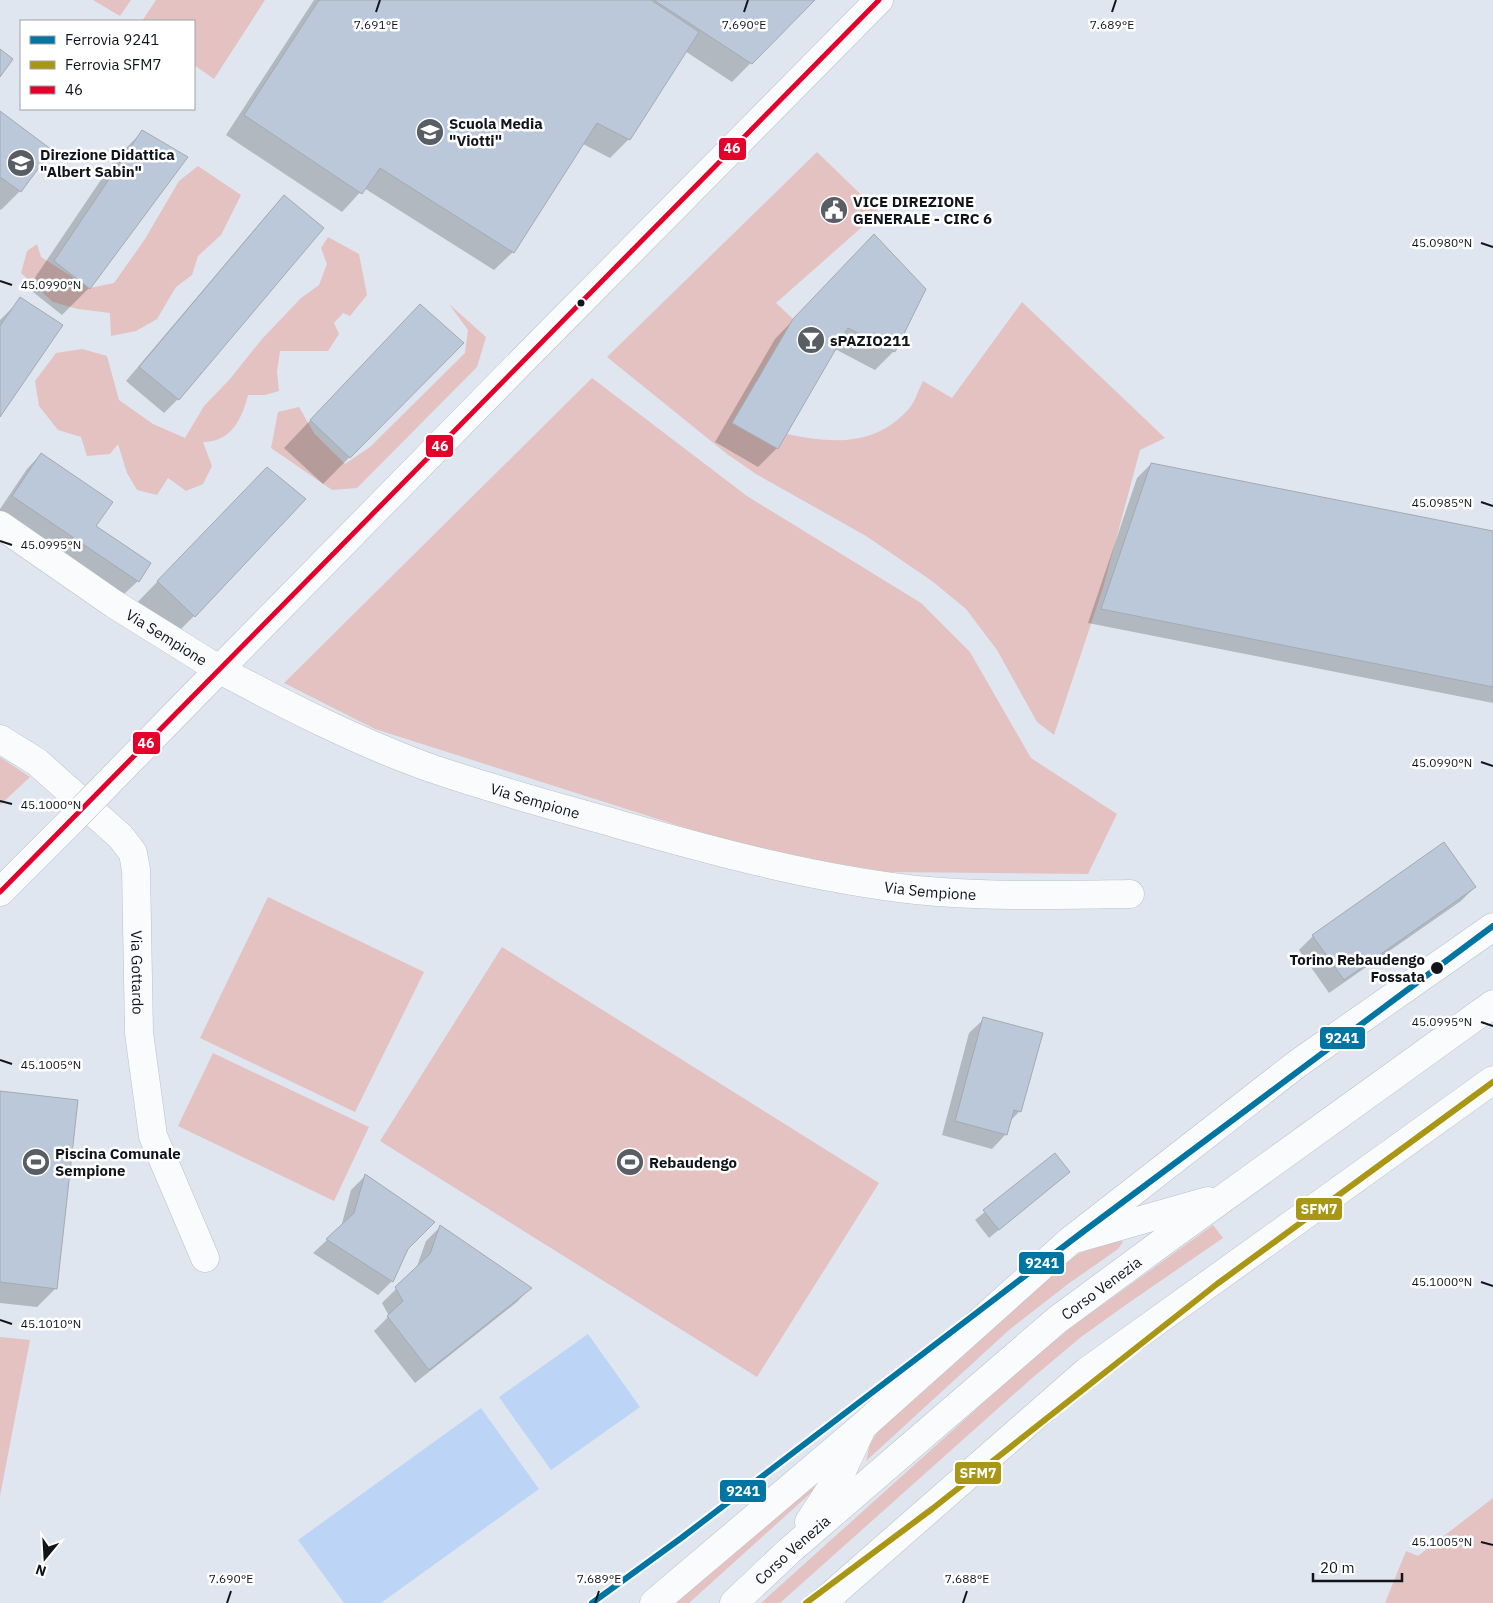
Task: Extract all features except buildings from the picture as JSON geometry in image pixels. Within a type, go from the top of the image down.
[{"type":"street","points":[[0,892],[879,0]]},
{"type":"street","name":"Via Sempione","points":[[0,525],[114,604],[220,670],[318,721],[423,765],[510,793],[734,856],[817,875],[918,890],[990,895],[1130,894]]},
{"type":"street","name":"Via Gottardo","points":[[0,740],[36,762],[122,837],[133,853],[136,870],[139,1033],[153,1136],[205,1258]]},
{"type":"street","points":[[654,1603],[863,1426],[1070,1240],[1297,1064],[1493,927]]},
{"type":"street","name":"Corso Venezia","points":[[734,1603],[790,1551],[1057,1320],[1493,1004]]},
{"type":"street","points":[[822,1603],[1086,1372],[1493,1080]]},
{"type":"street","points":[[1070,1240],[1227,1196]]},
{"type":"street","points":[[790,1551],[841,1473],[863,1426]]},
{"type":"shaded area","points":[[93,0],[131,0],[120,16]]},
{"type":"shaded area","points":[[156,0],[265,0],[214,79],[195,66],[195,20],[143,20]]},
{"type":"shaded area","points":[[817,152],[879,212],[776,303],[793,319],[733,424],[778,449],[787,434],[835,440],[865,437],[893,423],[909,409],[923,381],[952,398],[1022,302],[1165,438],[1140,450],[1103,588],[1054,735],[1037,722],[997,650],[966,609],[932,581],[866,536],[756,474],[727,454],[607,357]]},
{"type":"shaded area","points":[[198,166],[241,195],[221,235],[198,256],[192,275],[176,287],[157,319],[136,331],[111,336],[110,313],[78,309],[53,302],[21,273],[27,251],[37,244],[41,257],[90,288],[114,283],[145,239],[179,181]]},
{"type":"shaded area","points":[[328,237],[359,254],[367,295],[350,316],[343,313],[334,323],[339,334],[328,351],[280,351],[277,372],[279,391],[265,395],[248,395],[234,428],[221,438],[203,442],[212,466],[203,484],[186,491],[168,478],[157,495],[137,490],[127,473],[118,444],[110,454],[87,456],[81,437],[58,430],[39,406],[35,381],[56,353],[82,349],[107,356],[119,400],[153,424],[185,438],[204,406],[229,380],[262,339],[301,298],[319,285],[327,264],[321,248]]},
{"type":"shaded area","points":[[449,304],[486,337],[477,367],[357,488],[332,490],[271,448],[278,412],[299,407],[314,433],[345,464],[370,447],[465,353],[468,330]]},
{"type":"shaded area","points":[[592,378],[747,496],[921,603],[970,652],[1031,758],[1117,814],[1088,874],[888,872],[755,850],[375,729],[284,683]]},
{"type":"shaded area","points":[[0,757],[30,777],[0,805]]},
{"type":"shaded area","points":[[268,897],[424,972],[355,1112],[200,1038]]},
{"type":"shaded area","name":"Rebaudengo","points":[[502,947],[879,1183],[757,1377],[380,1141]]},
{"type":"shaded area","points":[[213,1053],[369,1127],[334,1201],[178,1126]]},
{"type":"shaded area","points":[[1213,1225],[1223,1238],[1081,1337],[1031,1379],[780,1603],[761,1603],[1022,1368],[1073,1326]]},
{"type":"shaded area","points":[[1118,1240],[1123,1242],[1118,1249],[1068,1284],[1009,1330],[866,1461],[870,1444],[883,1423],[1064,1262],[1080,1253]]},
{"type":"shaded area","points":[[0,1337],[30,1340],[0,1496]]},
{"type":"shaded area","points":[[814,1485],[812,1492],[689,1603],[672,1603]]},
{"type":"shaded area","points":[[1493,1498],[1493,1603],[1385,1603],[1406,1551],[1418,1556]]},
{"type":"water","points":[[588,1334],[640,1407],[551,1470],[499,1397]]},
{"type":"water","points":[[481,1408],[539,1489],[381,1603],[344,1603],[298,1540]]},
{"type":"rail line","name":"9241","points":[[592,1603],[680,1539],[1080,1234],[1493,926]]},
{"type":"rail line","name":"SFM7","points":[[806,1603],[932,1509],[1217,1284],[1493,1082]]},
{"type":"transit line","name":"46","points":[[0,892],[879,0]]},
{"type":"place","name":"Scuola Media \"Viotti\"","points":[[430,132]]},
{"type":"place","name":"Direzione Didattica \"Albert Sabin\"","points":[[21,163]]},
{"type":"place","name":"VICE DIREZIONE GENERALE - CIRC 6","points":[[834,210]]},
{"type":"place","name":"sPAZIO211","points":[[811,340]]},
{"type":"place","name":"Torino Rebaudengo Fossata","points":[[1437,968]]},
{"type":"place","name":"Piscina Comunale Sempione","points":[[36,1162]]},
{"type":"place","name":"Rebaudengo","points":[[630,1162]]}]
